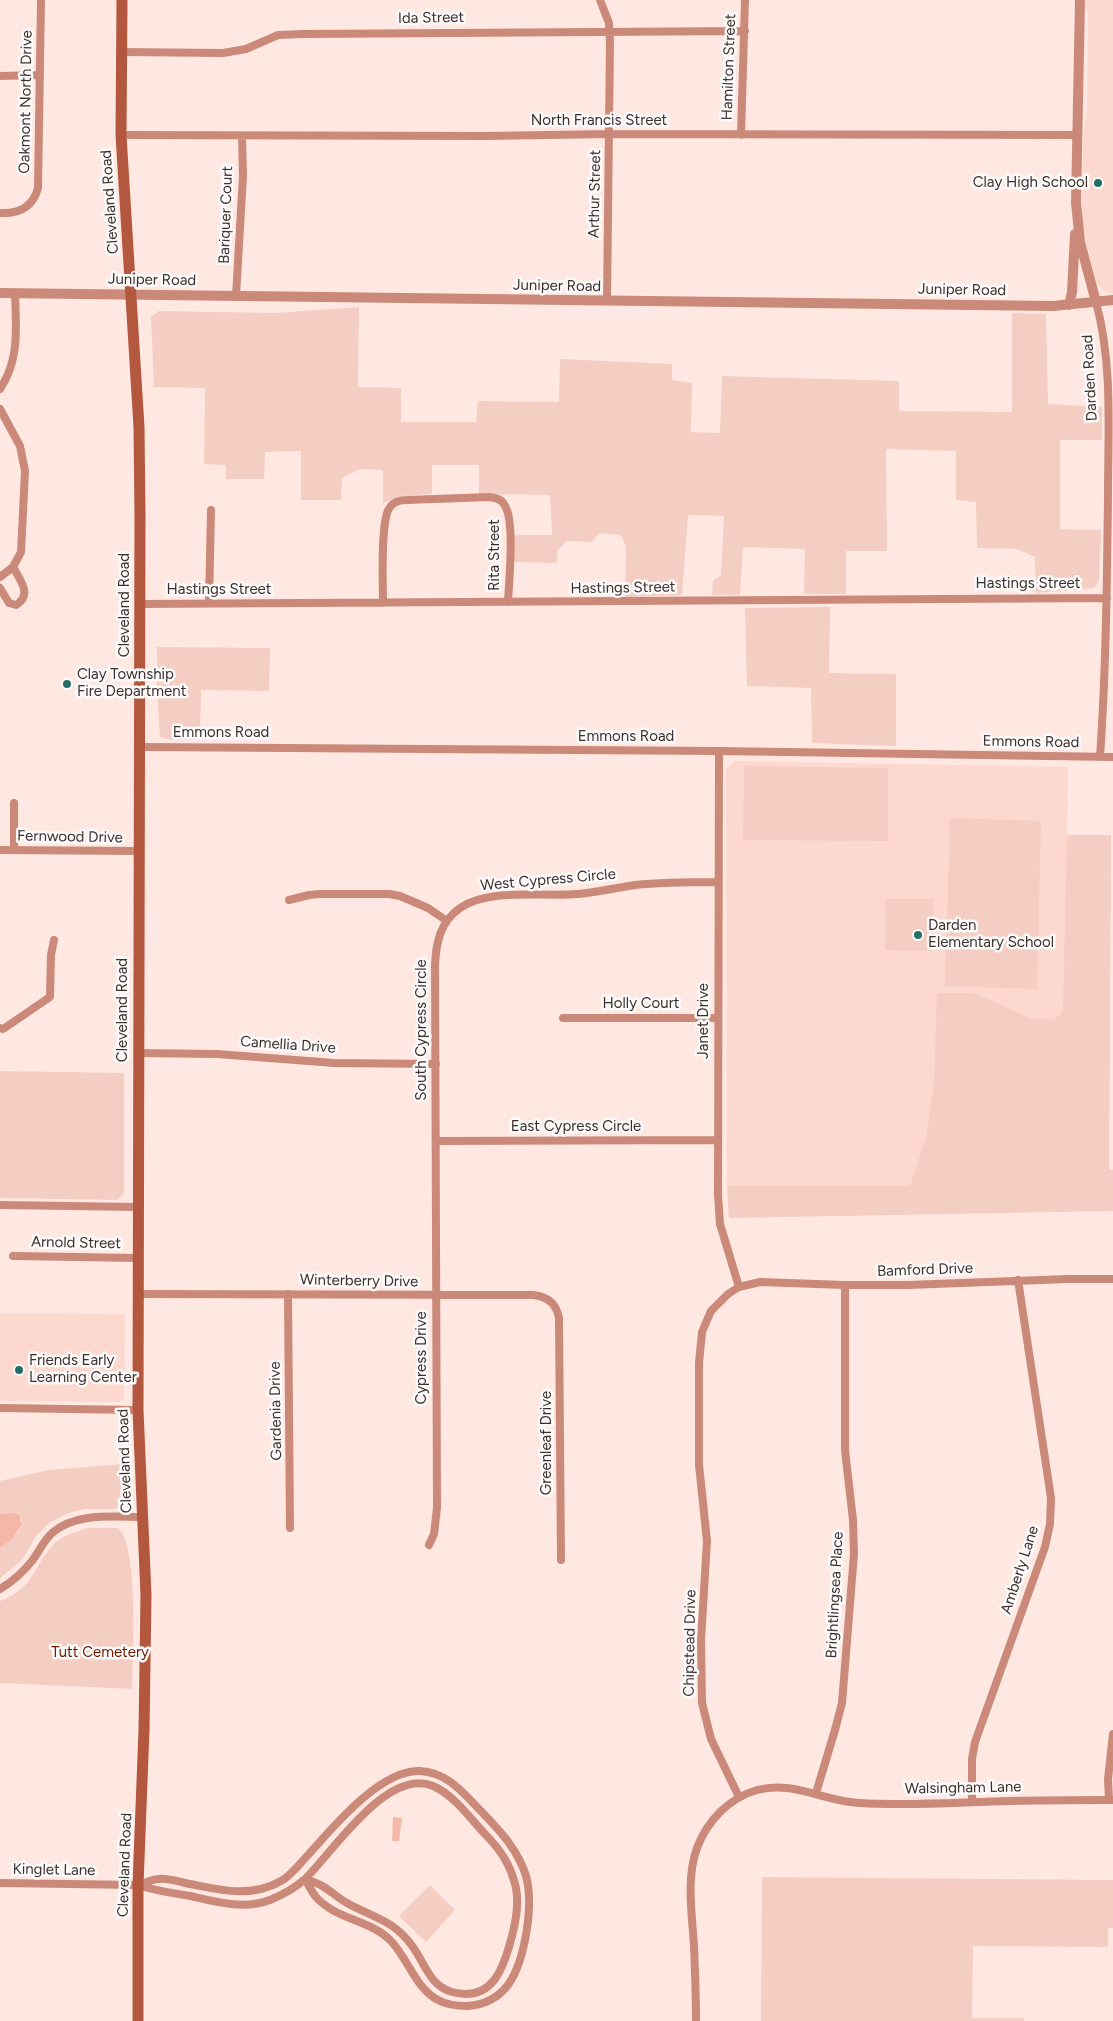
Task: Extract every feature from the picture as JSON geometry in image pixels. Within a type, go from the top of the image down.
[{"type":"main road","name":"Cleveland Road","points":[[122,0],[121,135],[139,427],[140,747],[137,1258],[138,1410],[146,1595],[146,1661],[138,1885],[138,2021]]},
{"type":"street","name":"Oakmont North Drive","points":[[0,213],[20,211],[32,203],[36,196],[39,177],[41,0]]},
{"type":"street","name":"Arthur Street","points":[[600,0],[610,30],[607,301]]},
{"type":"street","name":"Hamilton Street","points":[[741,135],[745,0]]},
{"type":"street","name":"Darden Road","points":[[1080,0],[1076,202],[1080,242],[1106,339],[1108,369],[1106,662],[1100,757]]},
{"type":"street","name":"Ida Street","points":[[121,52],[223,53],[246,49],[278,36],[304,34],[610,30],[745,31]]},
{"type":"street","points":[[0,76],[40,75]]},
{"type":"street","name":"North Francis Street","points":[[121,135],[1076,135]]},
{"type":"street","name":"Bariquer Court","points":[[236,296],[243,176],[242,136]]},
{"type":"street","points":[[1069,305],[1073,276],[1076,202]]},
{"type":"street","name":"Juniper Road","points":[[0,292],[607,301],[1069,305],[1113,300]]},
{"type":"street","points":[[0,389],[10,372],[15,352],[15,293]]},
{"type":"street","points":[[0,409],[20,446],[24,471],[20,552],[13,567],[0,576]]},
{"type":"street","name":"Rita Street","points":[[383,603],[384,526],[389,507],[397,502],[407,500],[489,497],[500,500],[506,507],[510,527],[508,602]]},
{"type":"street","points":[[210,603],[211,510]]},
{"type":"street","points":[[0,588],[9,603],[16,605],[24,599],[25,591],[13,567]]},
{"type":"street","name":"Hastings Street","points":[[140,604],[1107,598]]},
{"type":"street","name":"Emmons Road","points":[[140,747],[718,751],[1113,757]]},
{"type":"street","name":"Janet Drive","points":[[718,751],[718,1196],[720,1224],[739,1287]]},
{"type":"street","points":[[14,803],[14,850]]},
{"type":"street","name":"Fernwood Drive","points":[[0,850],[139,852]]},
{"type":"street","name":"West Cypress Circle","points":[[447,921],[465,905],[483,898],[562,895],[645,884],[718,882]]},
{"type":"street","points":[[289,900],[320,894],[389,894],[414,901],[447,921]]},
{"type":"street","name":"South Cypress Circle","points":[[436,1141],[436,949],[447,921]]},
{"type":"street","points":[[0,1028],[3,1029],[50,997],[51,955],[54,940]]},
{"type":"street","name":"Holly Court","points":[[563,1018],[718,1018]]},
{"type":"street","name":"Camellia Drive","points":[[138,1053],[217,1054],[334,1063],[436,1064]]},
{"type":"street","name":"East Cypress Circle","points":[[436,1141],[718,1140]]},
{"type":"street","name":"Cypress Drive","points":[[429,1545],[434,1534],[437,1508],[436,1141]]},
{"type":"street","points":[[0,1206],[137,1207]]},
{"type":"street","name":"Arnold Street","points":[[13,1256],[137,1258]]},
{"type":"street","name":"Bamford Drive","points":[[739,1287],[760,1282],[845,1285],[1113,1279]]},
{"type":"street","name":"Amberly Lane","points":[[972,1802],[972,1759],[976,1742],[1045,1547],[1050,1524],[1051,1498],[1018,1280]]},
{"type":"street","name":"Brightlingsea Place","points":[[816,1793],[836,1730],[842,1703],[854,1554],[853,1520],[845,1450],[845,1285]]},
{"type":"street","name":"Chipstead Drive","points":[[739,1287],[719,1301],[709,1316],[702,1332],[699,1363],[698,1443],[707,1541],[701,1640],[702,1703],[711,1739],[739,1797]]},
{"type":"street","name":"Winterberry Drive","points":[[138,1294],[541,1296],[554,1304],[558,1310],[560,1326]]},
{"type":"street","name":"Gardenia Drive","points":[[288,1294],[290,1528]]},
{"type":"street","name":"Greenleaf Drive","points":[[560,1326],[561,1560]]},
{"type":"street","points":[[0,1408],[138,1410]]},
{"type":"street","points":[[0,1590],[18,1576],[52,1533],[64,1526],[77,1520],[91,1518],[142,1517]]},
{"type":"street","points":[[1111,1800],[1108,1779],[1113,1734]]},
{"type":"street","points":[[138,1885],[158,1879],[245,1892],[272,1885],[292,1873],[331,1829],[372,1792],[404,1773],[430,1772],[440,1775],[458,1787],[506,1837],[520,1861],[528,1888],[529,1917],[524,1942],[513,1975],[502,1991],[484,2003],[460,2006],[438,2000],[428,1994],[398,1948],[387,1937],[365,1924],[332,1910],[316,1898],[305,1879]]},
{"type":"street","points":[[138,1885],[159,1892],[220,1903],[246,1904],[271,1899],[291,1889],[305,1879],[336,1842],[379,1802],[401,1787],[412,1784],[431,1785],[450,1797],[500,1849],[509,1866],[516,1889],[516,1915],[502,1971],[492,1983],[481,1990],[458,1993],[444,1988],[427,1972],[413,1947],[391,1924],[350,1905],[323,1886],[305,1879]]},
{"type":"street","points":[[696,2021],[692,1906],[693,1864],[697,1849],[710,1823],[726,1806],[739,1797],[759,1790],[780,1787],[802,1789],[816,1793]]},
{"type":"street","name":"Walsingham Lane","points":[[816,1793],[836,1800],[858,1803],[1111,1800]]},
{"type":"street","name":"Kinglet Lane","points":[[0,1883],[138,1885]]},
{"type":"shaded area","name":"Clay High School","points":[[1085,0],[1113,0],[1113,294],[1107,293],[1097,284],[1082,227],[1083,138],[1087,110],[1088,15]]},
{"type":"shaded area","name":"Darden Elementary School","points":[[735,761],[1068,767],[1067,835],[1111,835],[1109,1169],[729,1218],[727,1186],[726,769]]},
{"type":"shaded area","points":[[0,1313],[125,1314],[124,1398],[119,1402],[0,1401]]},
{"type":"shaded area","points":[[13,1513],[19,1515],[22,1524],[13,1538],[0,1548],[0,1514]]},
{"type":"shaded area","points":[[393,1817],[402,1818],[399,1841],[392,1841]]},
{"type":"green space","points":[[359,307],[358,387],[401,388],[401,422],[476,422],[478,401],[559,402],[560,359],[672,364],[672,380],[692,383],[691,432],[720,433],[722,376],[899,381],[899,411],[1012,412],[1012,313],[1046,314],[1048,404],[1102,407],[1102,440],[1060,440],[1060,529],[1101,530],[1099,581],[1094,588],[1036,593],[1035,557],[1017,549],[977,548],[976,502],[956,500],[956,451],[886,449],[887,551],[846,551],[846,594],[804,594],[805,549],[743,547],[740,595],[712,595],[713,581],[721,575],[724,516],[688,515],[682,595],[625,597],[626,547],[621,535],[600,533],[591,542],[567,541],[557,551],[557,563],[514,562],[514,535],[552,535],[550,495],[479,494],[479,465],[432,465],[432,494],[400,496],[383,503],[383,470],[360,469],[342,478],[341,500],[301,500],[301,451],[265,452],[264,479],[226,479],[226,465],[204,464],[205,388],[154,387],[151,317],[159,311],[275,313]]},
{"type":"green space","points":[[830,607],[829,673],[896,674],[896,746],[812,743],[811,688],[747,686],[745,608]]},
{"type":"green space","points":[[157,647],[270,648],[269,691],[201,690],[200,740],[171,740],[160,737]]},
{"type":"green space","points":[[744,766],[888,768],[888,841],[743,840]]},
{"type":"green space","points":[[950,818],[1041,821],[1037,989],[945,986]]},
{"type":"green space","points":[[1067,835],[1111,835],[1109,1169],[1113,1170],[1113,1211],[729,1218],[727,1186],[910,1186],[926,1137],[934,1082],[937,993],[974,993],[1030,1018],[1053,1020],[1063,1012]]},
{"type":"green space","points":[[885,899],[933,899],[933,951],[885,950]]},
{"type":"green space","points":[[0,1071],[124,1073],[124,1192],[118,1200],[0,1198]]},
{"type":"green space","points":[[124,1464],[126,1497],[122,1505],[115,1509],[85,1509],[69,1513],[49,1523],[36,1536],[22,1560],[0,1578],[0,1548],[17,1532],[22,1520],[13,1513],[0,1514],[0,1481],[48,1470]]},
{"type":"green space","name":"Tutt Cemetery","points":[[88,1528],[118,1528],[125,1539],[132,1579],[134,1629],[132,1689],[0,1683],[0,1601],[19,1591],[26,1584],[53,1545],[69,1534]]},
{"type":"green space","points":[[762,1877],[1113,1880],[1113,1928],[1108,1928],[1108,1947],[973,1946],[972,2018],[1024,2018],[1024,2021],[761,2021]]},
{"type":"green space","points":[[430,1885],[455,1910],[426,1942],[399,1916]]},
{"type":"place","name":"Clay High School","points":[[1098,183]]},
{"type":"place","name":"Clay Township Fire Department","points":[[67,684]]},
{"type":"place","name":"Darden Elementary School","points":[[918,935]]},
{"type":"place","name":"Friends Early Learning Center","points":[[19,1370]]}]
